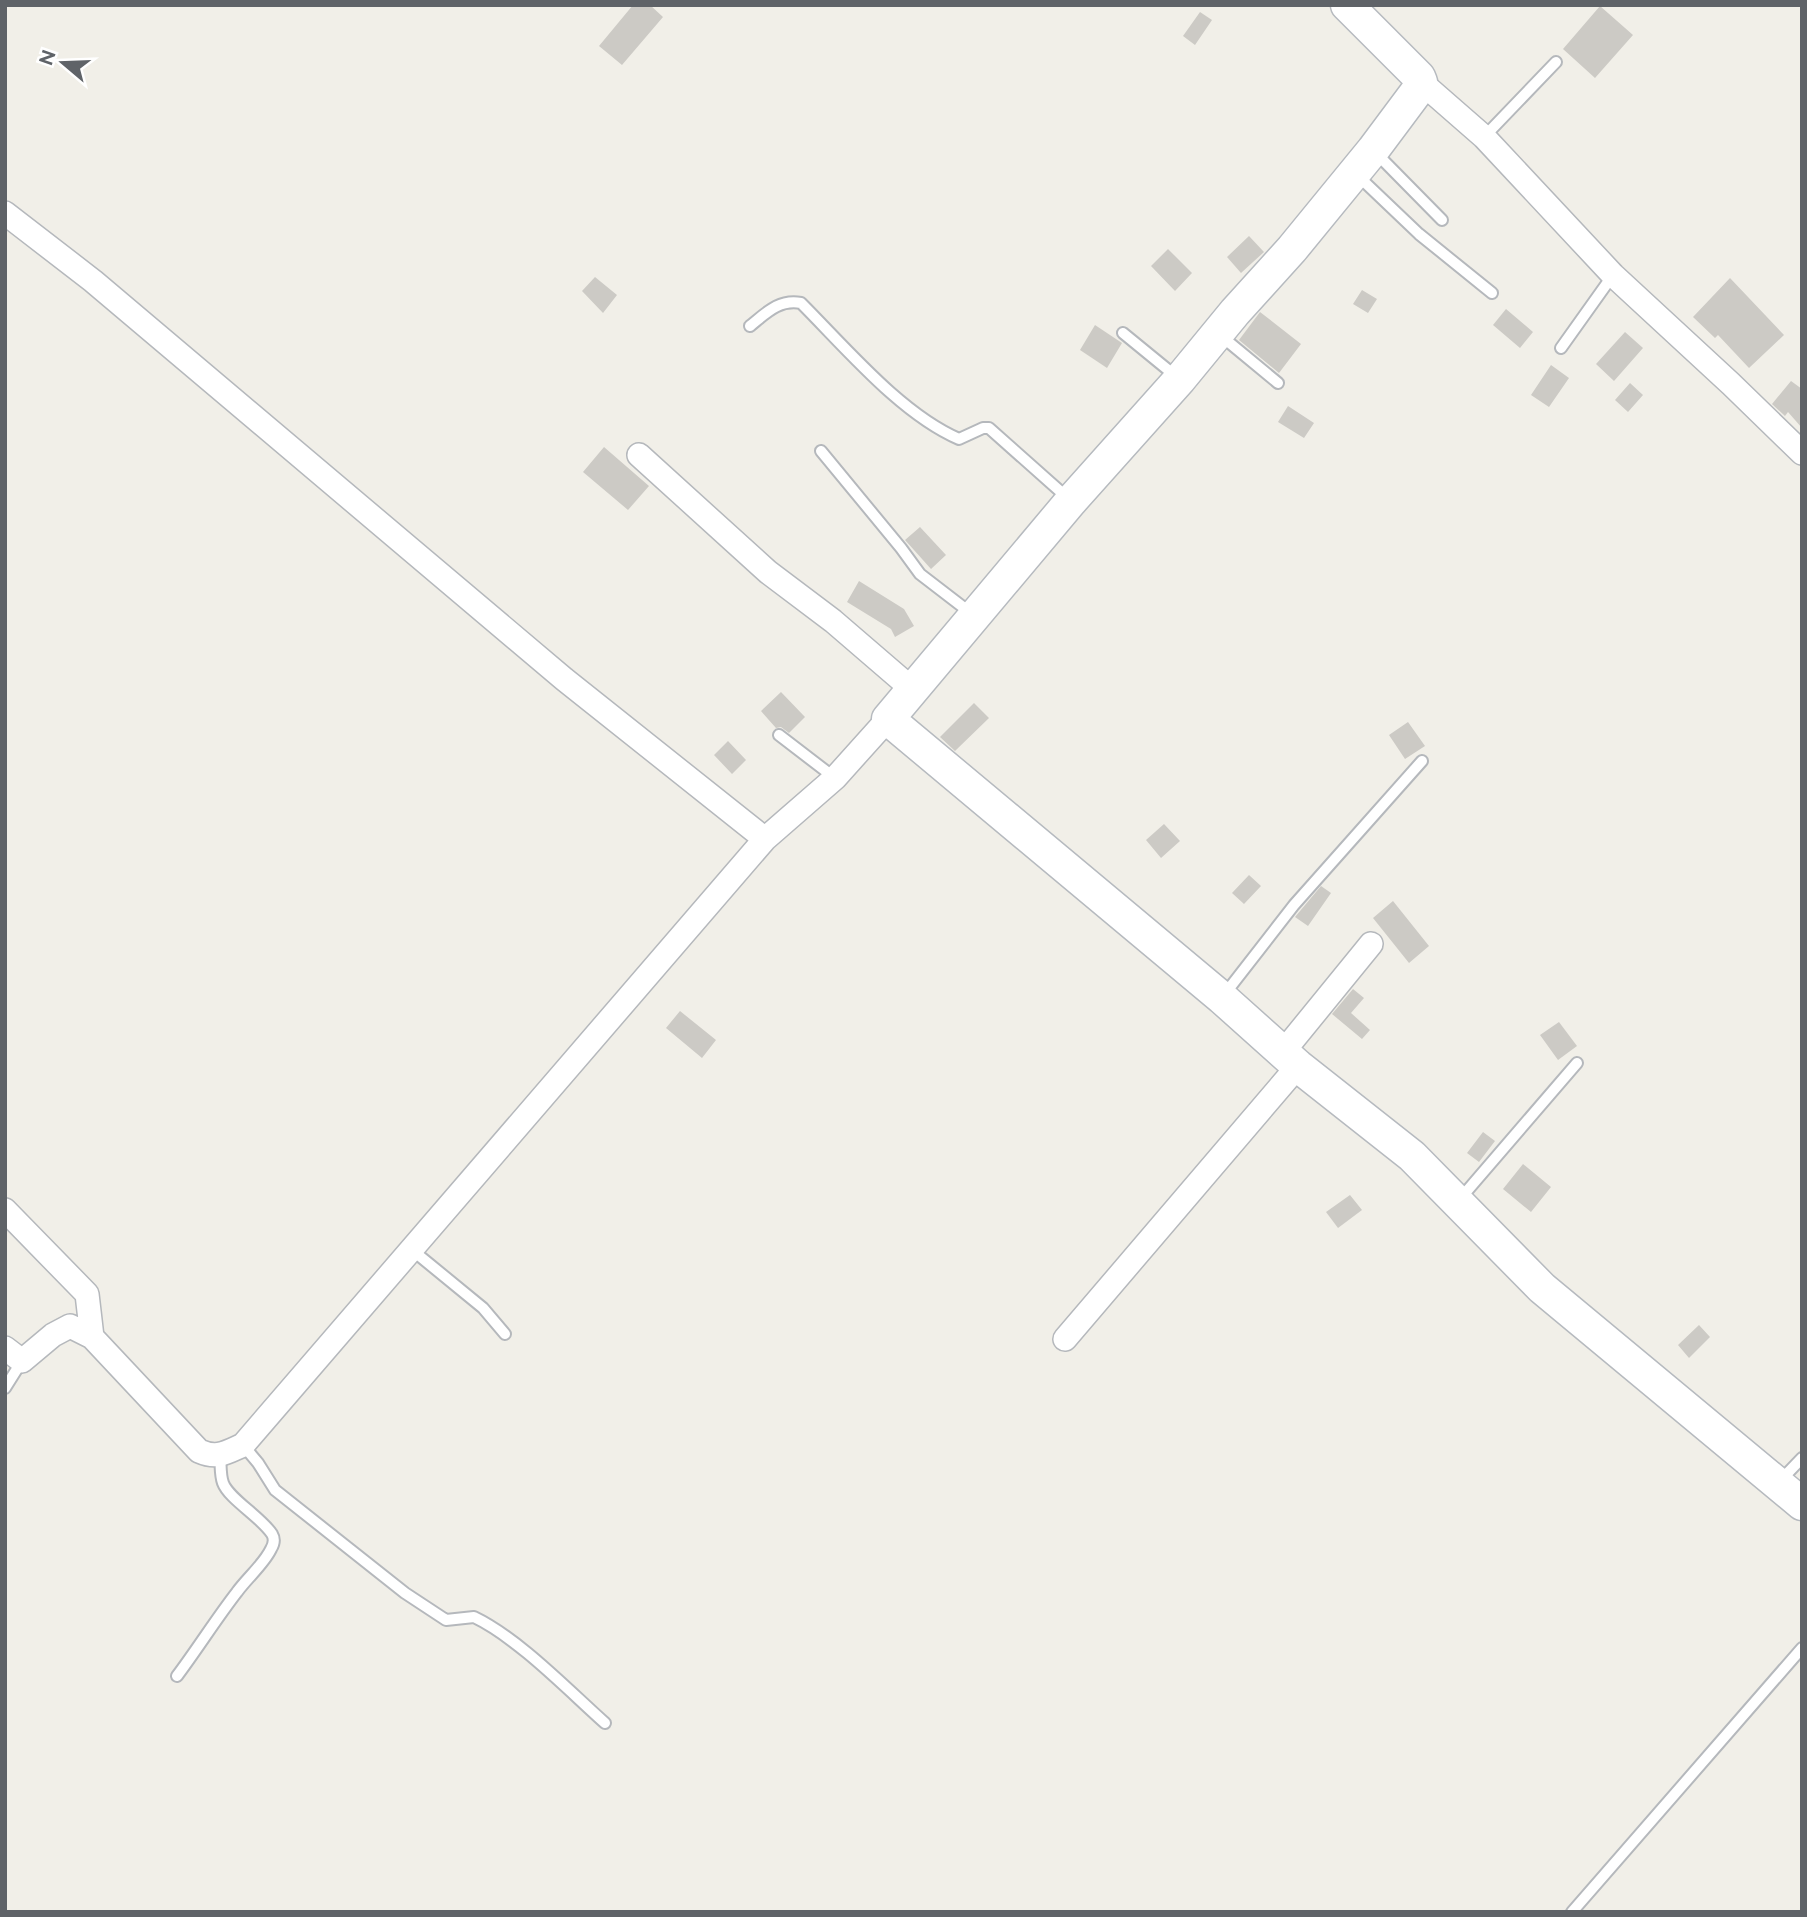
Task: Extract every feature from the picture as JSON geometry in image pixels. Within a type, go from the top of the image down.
[{"type":"street","points":[[1347,5],[1422,82],[1484,137],[1613,275],[1802,453]]},
{"type":"street","points":[[14,1354],[70,1326],[92,1338],[199,1451],[220,1457],[243,1445],[765,839],[835,778],[888,719],[1071,501],[1292,249],[1422,82]]},
{"type":"street","points":[[5,213],[93,281],[564,679],[765,839]]},
{"type":"street","points":[[639,454],[768,572],[833,621],[912,689]]},
{"type":"street","points":[[888,719],[1222,998],[1290,1059],[1412,1156],[1542,1288],[1802,1504]]},
{"type":"street","points":[[1065,1339],[1290,1059],[1371,944]]},
{"type":"street","points":[[5,1210],[87,1294],[92,1338]]},
{"type":"lane","points":[[1484,137],[1556,62]]},
{"type":"lane","points":[[1363,161],[1442,220]]},
{"type":"lane","points":[[1363,161],[1419,234],[1492,293]]},
{"type":"lane","points":[[1561,348],[1613,275]]},
{"type":"lane","points":[[750,326],[775,306],[792,301],[801,303],[875,377],[926,421],[959,439],[989,428],[1071,501]]},
{"type":"lane","points":[[1123,333],[1180,379]]},
{"type":"lane","points":[[1217,334],[1278,383]]},
{"type":"lane","points":[[821,451],[920,574],[974,615]]},
{"type":"lane","points":[[779,735],[835,778]]},
{"type":"lane","points":[[1222,998],[1294,905],[1422,761]]},
{"type":"lane","points":[[1458,1201],[1577,1063]]},
{"type":"lane","points":[[411,1249],[483,1308],[505,1334]]},
{"type":"lane","points":[[5,1388],[14,1354]]},
{"type":"lane","points":[[243,1445],[258,1462],[275,1490],[372,1568],[438,1617],[453,1621],[474,1618],[499,1633],[605,1723]]},
{"type":"lane","points":[[177,1676],[234,1595],[270,1553],[274,1541],[262,1522],[228,1493],[223,1482],[220,1457]]},
{"type":"lane","points":[[1777,1484],[1802,1458]]},
{"type":"lane","points":[[1572,1912],[1802,1648]]},
{"type":"building","points":[[633,5],[650,5],[663,17],[622,65],[599,46]]},
{"type":"building","points":[[1600,6],[1633,35],[1595,78],[1563,49]]},
{"type":"building","points":[[1200,12],[1212,20],[1195,45],[1183,36]]},
{"type":"building","points":[[1249,236],[1264,252],[1241,273],[1227,257]]},
{"type":"building","points":[[1168,249],[1192,273],[1175,291],[1151,266]]},
{"type":"building","points":[[595,277],[617,295],[603,313],[582,291]]},
{"type":"building","points":[[1730,278],[1784,335],[1749,368],[1718,335],[1715,338],[1693,317]]},
{"type":"building","points":[[1362,290],[1377,299],[1368,313],[1353,304]]},
{"type":"building","points":[[1506,309],[1533,332],[1520,348],[1493,325]]},
{"type":"building","points":[[1260,312],[1301,344],[1279,373],[1239,340]]},
{"type":"building","points":[[1095,325],[1122,343],[1107,368],[1080,350]]},
{"type":"building","points":[[1625,332],[1643,348],[1614,381],[1596,364]]},
{"type":"building","points":[[1551,365],[1569,378],[1549,407],[1531,395]]},
{"type":"building","points":[[1791,381],[1802,389],[1802,428],[1788,412],[1785,416],[1772,404]]},
{"type":"building","points":[[1630,383],[1643,395],[1628,412],[1615,400]]},
{"type":"building","points":[[1288,406],[1314,423],[1304,438],[1278,422]]},
{"type":"building","points":[[604,447],[649,486],[628,510],[583,472]]},
{"type":"building","points":[[920,527],[946,555],[931,569],[905,540]]},
{"type":"building","points":[[859,581],[904,609],[914,626],[895,637],[891,629],[847,602]]},
{"type":"building","points":[[781,692],[805,717],[789,733],[781,727],[776,728],[761,711]]},
{"type":"building","points":[[974,703],[989,718],[955,751],[940,737]]},
{"type":"building","points":[[1408,722],[1425,746],[1405,759],[1389,735]]},
{"type":"building","points":[[728,741],[746,760],[732,774],[714,755]]},
{"type":"building","points":[[1164,824],[1180,841],[1161,858],[1146,840]]},
{"type":"building","points":[[1249,875],[1261,886],[1244,904],[1232,893]]},
{"type":"building","points":[[1321,886],[1331,893],[1308,926],[1295,917]]},
{"type":"building","points":[[1393,901],[1429,946],[1409,963],[1373,918]]},
{"type":"building","points":[[1353,989],[1364,998],[1351,1013],[1370,1030],[1362,1039],[1332,1014]]},
{"type":"building","points":[[680,1011],[716,1040],[702,1058],[666,1028]]},
{"type":"building","points":[[1559,1022],[1577,1046],[1558,1060],[1540,1035]]},
{"type":"building","points":[[1483,1132],[1495,1141],[1479,1162],[1467,1153]]},
{"type":"building","points":[[1523,1164],[1551,1187],[1531,1212],[1503,1189]]},
{"type":"building","points":[[1350,1195],[1362,1210],[1338,1228],[1326,1212]]},
{"type":"building","points":[[1699,1325],[1710,1337],[1689,1358],[1678,1345]]}]
